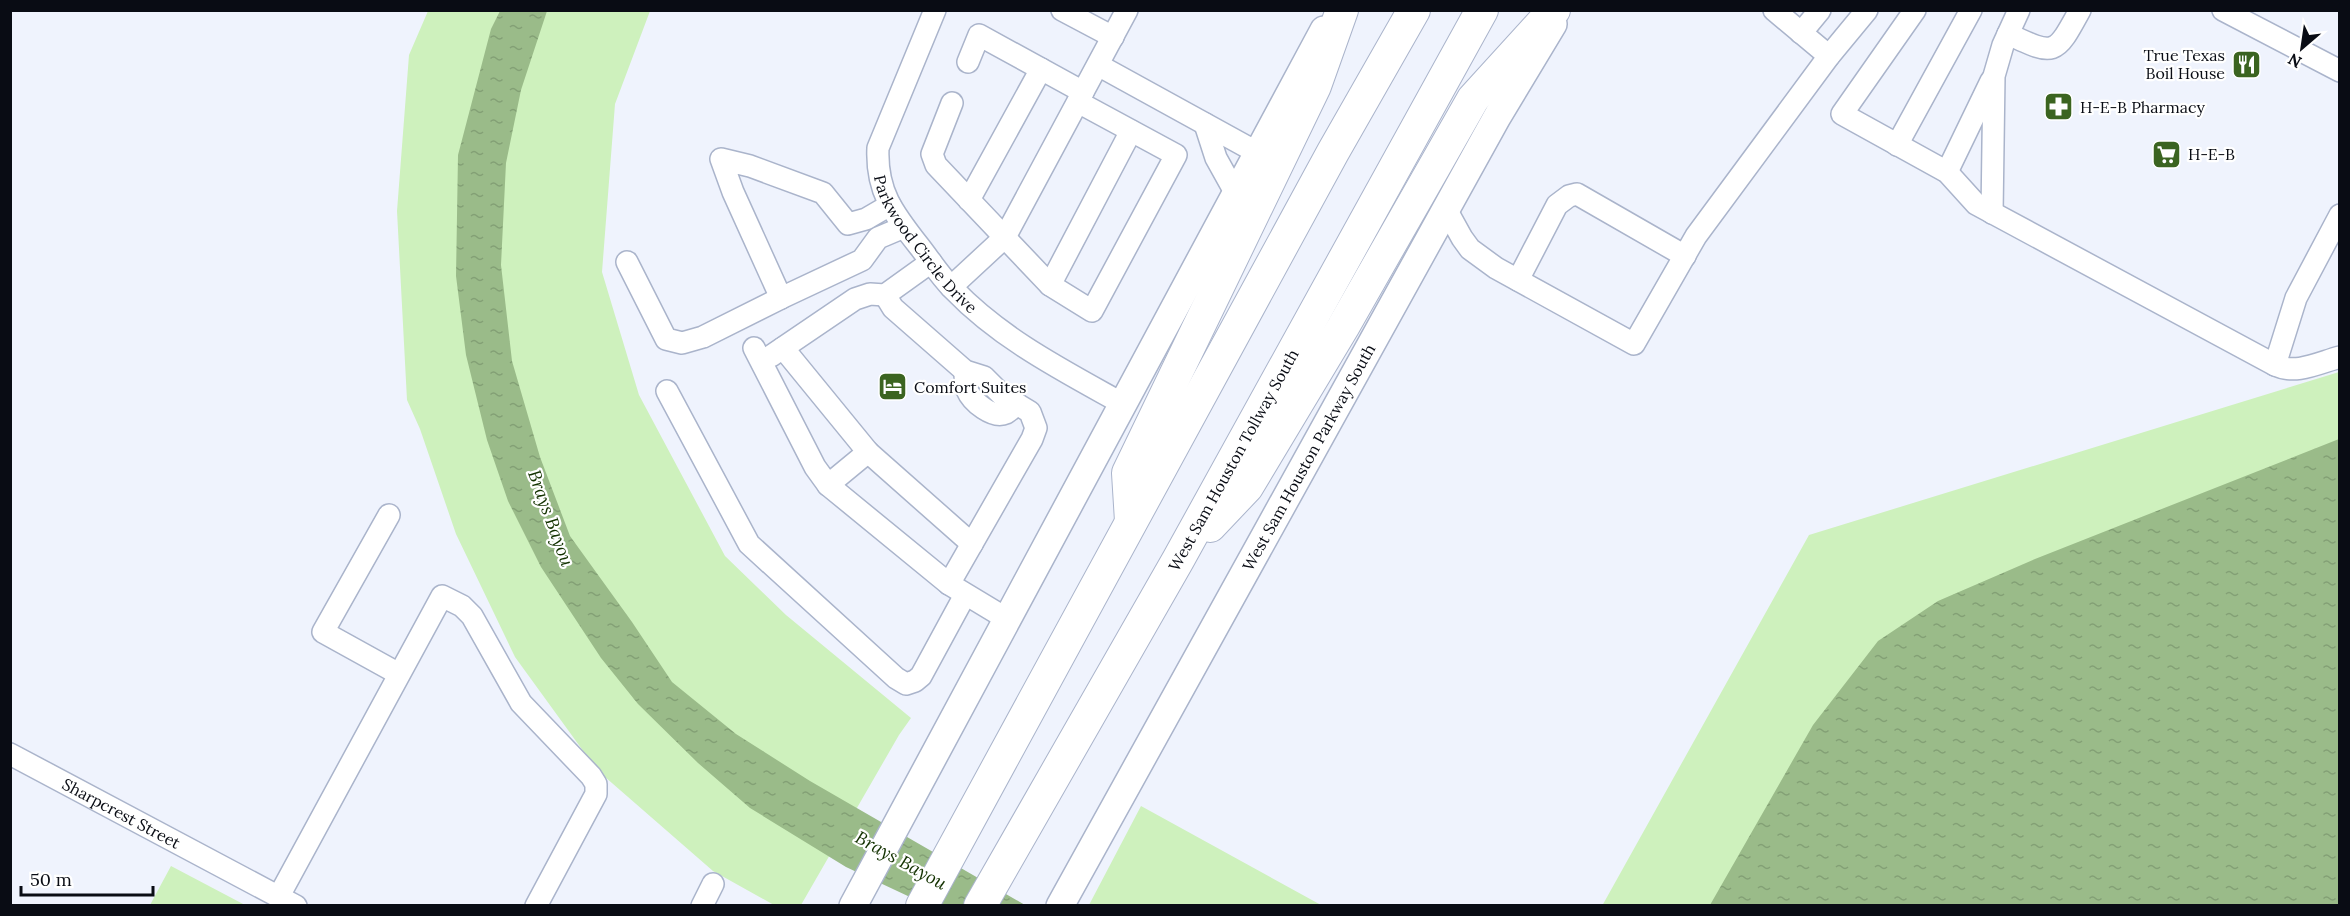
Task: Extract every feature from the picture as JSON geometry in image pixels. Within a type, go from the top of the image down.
[{"type":"highway","points":[[1131,521],[1128,473],[1315,86],[1342,10]]},
{"type":"highway","points":[[922,906],[1328,161],[1414,10]]},
{"type":"highway","name":"West Sam Houston Tollway South","points":[[980,906],[1178,560],[1482,10]]},
{"type":"highway","points":[[1178,560],[1247,487],[1343,327],[1473,99],[1554,10]]},
{"type":"main road","points":[[853,906],[913,790],[1335,10]]},
{"type":"main road","name":"West Sam Houston Parkway South","points":[[1060,906],[1497,117],[1561,10]]},
{"type":"street","name":"Parkwood Circle Drive","points":[[934,10],[878,148],[877,167],[881,188],[904,226],[951,287],[1003,333],[1045,361],[1123,404]]},
{"type":"street","points":[[1062,10],[1113,37]]},
{"type":"street","points":[[951,287],[1005,237],[1127,10]]},
{"type":"street","points":[[1774,10],[1829,56]]},
{"type":"street","points":[[1801,33],[1820,10]]},
{"type":"street","points":[[1446,209],[1470,249],[1518,280],[1634,345],[1696,236],[1829,56],[1867,10]]},
{"type":"street","points":[[1915,10],[1842,114],[1947,172],[1976,204],[2275,365],[2286,370],[2299,369],[2340,357]]},
{"type":"street","points":[[1897,144],[1971,10]]},
{"type":"street","points":[[1947,172],[1994,76],[2019,10]]},
{"type":"street","points":[[2008,34],[2037,47],[2055,46],[2067,36],[2080,10]]},
{"type":"street","points":[[2223,10],[2340,71]]},
{"type":"street","points":[[952,103],[932,154],[936,165],[1050,285],[1092,311],[1176,155],[1131,131],[1041,69],[979,35],[968,62]]},
{"type":"street","points":[[1098,65],[1258,153]]},
{"type":"street","points":[[969,200],[1041,69]]},
{"type":"street","points":[[1992,213],[1994,76]]},
{"type":"street","points":[[1205,124],[1216,158],[1236,194]]},
{"type":"street","points":[[1050,285],[1131,131]]},
{"type":"street","points":[[781,298],[733,192],[721,159],[750,166],[823,193],[848,224],[866,219],[890,205]]},
{"type":"street","points":[[1518,280],[1557,206],[1569,196],[1577,194],[1685,256]]},
{"type":"street","points":[[2275,365],[2296,298],[2340,215]]},
{"type":"street","points":[[627,262],[666,339],[682,343],[703,337],[862,260],[878,238],[904,226]]},
{"type":"street","points":[[1426,245],[1470,249]]},
{"type":"street","points":[[931,262],[885,295],[870,294],[855,299],[783,348],[758,355],[815,467],[828,485],[957,589],[1006,619]]},
{"type":"street","points":[[667,391],[749,544],[896,678],[906,684],[915,681],[921,676],[957,589],[972,544],[1036,428],[1030,412],[1002,395],[984,378],[965,371],[893,308],[885,295]]},
{"type":"street","points":[[783,348],[867,452],[972,544]]},
{"type":"street","points":[[828,485],[867,452]]},
{"type":"street","points":[[389,515],[323,632],[399,674]]},
{"type":"street","points":[[288,901],[399,674],[442,596],[462,606],[472,616],[521,703],[596,784],[596,794],[536,906]]},
{"type":"street","name":"Sharpcrest Street","points":[[10,754],[288,901]]},
{"type":"street","points":[[702,906],[713,885]]},
{"type":"shaded area","points":[[428,11],[650,11],[615,104],[602,272],[639,395],[725,556],[786,615],[911,718],[801,905],[774,905],[713,871],[597,770],[515,657],[456,534],[420,429],[407,400],[397,211],[409,55]]},
{"type":"shaded area","points":[[2339,372],[2339,905],[1602,906],[1809,535]]},
{"type":"shaded area","points":[[1141,806],[1321,905],[1089,905]]},
{"type":"shaded area","points":[[171,866],[245,905],[150,905]]},
{"type":"water","name":"Brays Bayou","points":[[500,11],[547,11],[521,90],[506,163],[501,265],[512,361],[540,457],[570,536],[672,682],[736,734],[810,781],[1025,905],[927,905],[846,867],[750,808],[698,763],[638,704],[601,658],[541,567],[508,501],[487,440],[466,355],[456,276],[458,155],[491,29]]},
{"type":"water","points":[[2339,439],[2339,905],[1710,905],[1813,725],[1878,641],[1938,601],[2035,559]]},
{"type":"place","name":"True Texas Boil House","points":[[2246,64]]},
{"type":"place","name":"H-E-B Pharmacy","points":[[2059,107]]},
{"type":"place","name":"H-E-B","points":[[2167,154]]},
{"type":"place","name":"Comfort Suites","points":[[893,387]]}]
